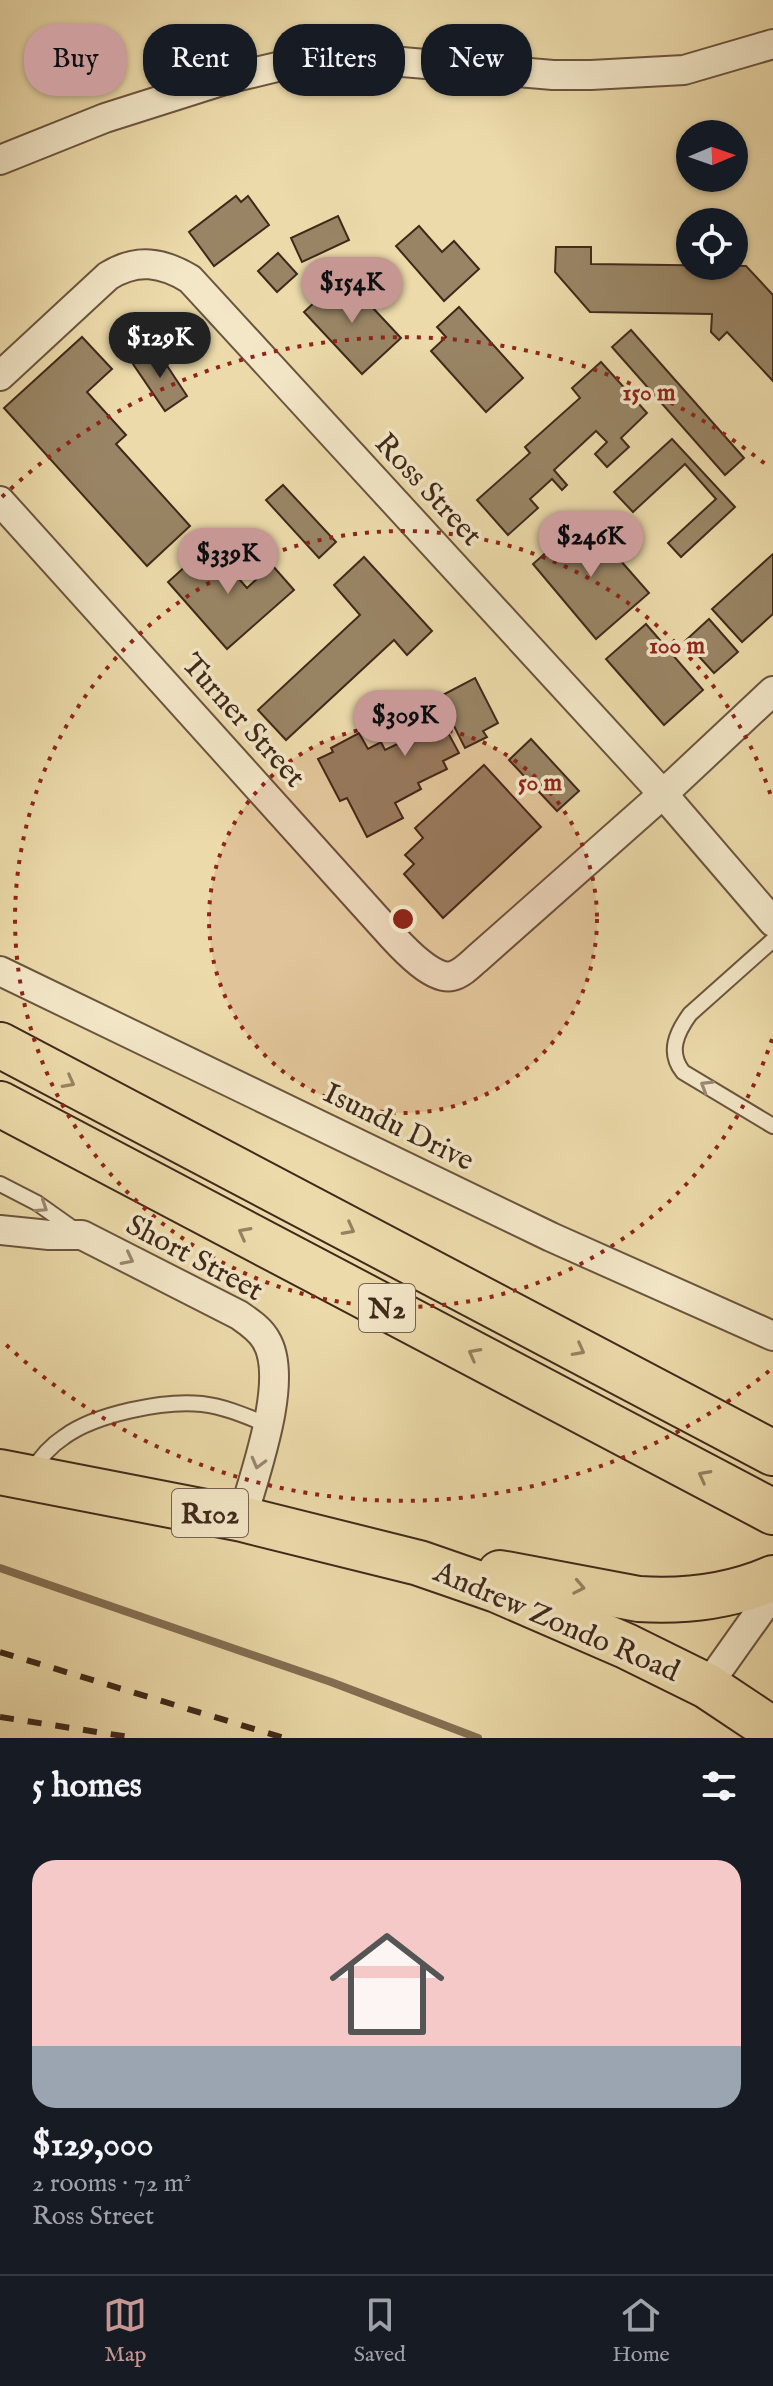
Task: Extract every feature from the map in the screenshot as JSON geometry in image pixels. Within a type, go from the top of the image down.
[{"type":"main road","name":"N2","points":[[0,1045],[773,1453]]},
{"type":"main road","name":"N2","points":[[0,1104],[20,1122],[773,1512]]},
{"type":"main road","name":"Andrew Zondo Road","points":[[14,1475],[242,1519],[419,1563],[512,1596],[626,1646],[707,1686],[773,1730]]},
{"type":"main road","points":[[419,1563],[511,1575],[661,1601],[713,1597],[773,1578]]},
{"type":"street","points":[[2,157],[105,118],[231,78],[298,62],[379,60],[553,75],[591,75],[684,70],[773,44]]},
{"type":"street","name":"Ross Street","points":[[0,376],[108,276],[122,267],[161,265],[190,279],[663,794],[773,922]]},
{"type":"street","name":"Turner Street","points":[[0,501],[393,937],[422,964],[444,976],[452,976],[479,957],[663,794]]},
{"type":"street","points":[[663,794],[773,691]]},
{"type":"street","name":"Isundu Drive","points":[[0,971],[551,1237],[773,1336]]},
{"type":"street","name":"Short Street","points":[[0,1230],[82,1235],[239,1315],[258,1330],[266,1340],[274,1362],[268,1425],[242,1519]]},
{"type":"street","points":[[707,1686],[773,1593]]},
{"type":"lane","points":[[773,940],[690,1014],[678,1035],[674,1052],[683,1072],[773,1126]]},
{"type":"lane","points":[[0,1184],[37,1203],[82,1235]]},
{"type":"lane","points":[[14,1475],[64,1436],[111,1416],[144,1408],[202,1404],[232,1409],[268,1425]]},
{"type":"building","points":[[236,196],[241,202],[248,196],[269,225],[214,266],[189,232]]},
{"type":"building","points":[[338,216],[349,240],[302,262],[291,238]]},
{"type":"building","points":[[419,226],[442,252],[454,241],[479,269],[444,301],[396,246]]},
{"type":"building","points":[[556,247],[591,247],[591,264],[676,265],[676,280],[748,280],[748,268],[773,295],[773,381],[727,332],[719,340],[711,332],[712,314],[590,312],[555,272]]},
{"type":"building","points":[[278,253],[297,274],[277,292],[258,271]]},
{"type":"building","points":[[343,276],[401,338],[362,374],[304,312]]},
{"type":"building","points":[[459,307],[523,378],[486,412],[431,351],[446,337],[437,327]]},
{"type":"building","points":[[631,330],[744,458],[725,475],[612,347]]},
{"type":"building","points":[[82,337],[112,369],[87,392],[126,435],[116,444],[190,526],[147,566],[4,408]]},
{"type":"building","points":[[156,349],[187,396],[165,411],[133,364]]},
{"type":"building","points":[[601,362],[647,413],[621,438],[629,447],[607,467],[595,454],[607,442],[596,431],[554,470],[567,485],[562,490],[552,479],[530,499],[538,508],[508,535],[477,500],[530,453],[525,447],[580,398],[572,388]]},
{"type":"building","points":[[672,439],[735,507],[681,557],[668,543],[716,499],[685,464],[633,512],[614,492]]},
{"type":"building","points":[[283,485],[336,542],[319,558],[266,500]]},
{"type":"building","points":[[584,519],[649,593],[596,639],[533,564]]},
{"type":"building","points":[[209,545],[247,588],[272,565],[294,590],[227,649],[168,582]]},
{"type":"building","points":[[773,554],[773,614],[742,642],[712,609]]},
{"type":"building","points":[[364,557],[432,631],[407,655],[394,640],[286,740],[258,710],[360,615],[334,585]]},
{"type":"building","points":[[709,619],[738,652],[714,673],[685,641]]},
{"type":"building","points":[[646,624],[703,690],[664,725],[606,659]]},
{"type":"building","points":[[475,678],[498,723],[483,731],[487,737],[465,748],[447,712],[439,716],[459,753],[443,761],[447,769],[418,783],[421,789],[395,803],[403,818],[367,837],[347,798],[340,801],[318,759],[359,733],[368,749],[381,742],[385,750],[410,738],[410,728],[432,718],[427,707]]},
{"type":"building","points":[[531,739],[579,791],[557,811],[509,760]]},
{"type":"building","points":[[484,765],[541,827],[443,918],[404,874],[414,864],[405,855],[423,838],[415,828]]},
{"type":"waterway","points":[[0,1568],[331,1682],[478,1738]]},
{"type":"railway","points":[[0,1652],[284,1738]]},
{"type":"railway","points":[[0,1717],[136,1738]]}]
